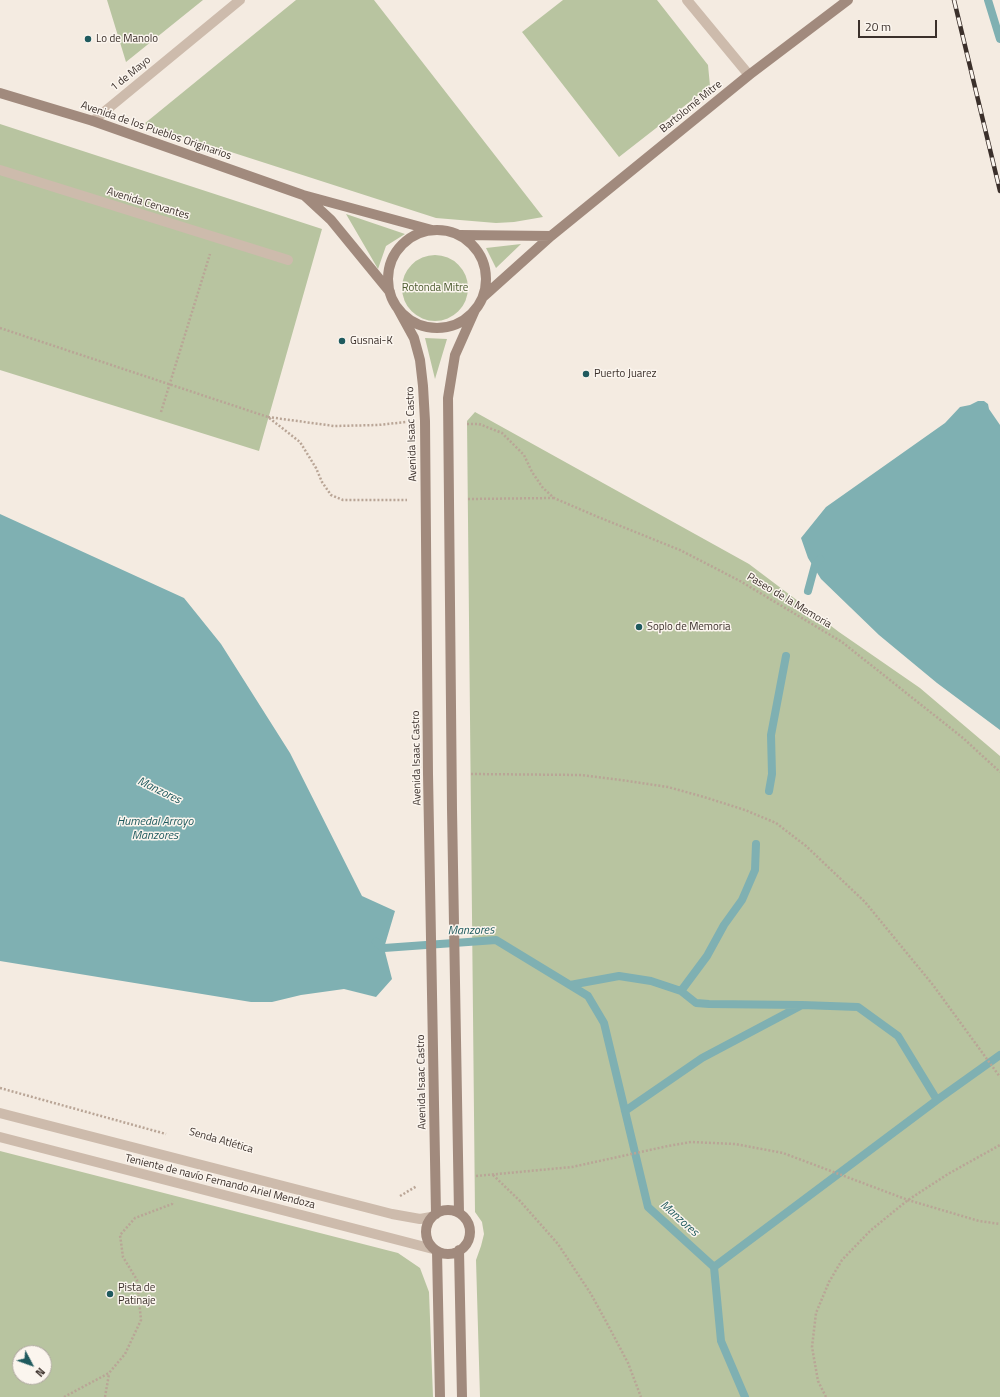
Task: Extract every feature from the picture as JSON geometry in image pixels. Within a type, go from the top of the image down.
[{"type":"main road","name":"Bartolomé Mitre","points":[[483,297],[551,236],[749,75],[848,0]]},
{"type":"main road","name":"Avenida de los Pueblos Originarios","points":[[0,93],[93,121],[303,195],[432,230]]},
{"type":"main road","name":"Avenida de los Pueblos Originarios","points":[[303,195],[331,220],[390,292]]},
{"type":"main road","points":[[475,310],[463,321],[450,326],[437,328],[424,326],[409,319],[397,307],[390,292],[388,275],[393,259],[402,245],[416,235],[432,230],[446,231],[460,235],[551,236]]},
{"type":"main road","points":[[459,1213],[452,808],[448,398],[455,355],[475,310],[483,297],[486,281],[485,267],[480,254],[471,243],[460,235]]},
{"type":"main road","name":"Avenida Isaac Castro","points":[[397,307],[414,338],[420,360],[425,421],[436,1179],[434,1216]]},
{"type":"main road","points":[[444,1210],[451,1210],[459,1213],[464,1217],[468,1224],[470,1231],[469,1239],[459,1250],[446,1254],[435,1250],[429,1244],[425,1230],[427,1223],[434,1216],[444,1210]]},
{"type":"main road","points":[[435,1250],[440,1397]]},
{"type":"main road","points":[[459,1250],[462,1397]]},
{"type":"street","name":"1 de Mayo","points":[[93,121],[240,0]]},
{"type":"street","points":[[687,0],[749,75]]},
{"type":"street","name":"Avenida Cervantes","points":[[0,170],[288,260]]},
{"type":"street","name":"Teniente de navío Fernando Ariel Mendoza","points":[[0,1113],[392,1214],[420,1219],[434,1216]]},
{"type":"street","name":"Teniente de navío Fernando Ariel Mendoza","points":[[0,1137],[435,1250]]},
{"type":"path","points":[[161,412],[216,237]]},
{"type":"path","points":[[0,328],[268,417],[334,426],[378,425],[425,421]]},
{"type":"path","points":[[268,417],[300,442],[316,468],[322,482],[331,495],[343,500],[366,500]]},
{"type":"path","name":"Paseo de la Memoria","points":[[448,422],[479,424],[502,433],[524,455],[532,472],[543,488],[554,498],[680,550],[740,581],[842,642],[963,738],[1000,772]]},
{"type":"path","points":[[452,774],[581,775],[622,780],[668,787],[704,797],[745,810],[776,823],[806,846],[865,902],[933,985],[1000,1077]]},
{"type":"path","points":[[0,1088],[169,1135]]},
{"type":"path","points":[[458,1178],[572,1167],[692,1142],[735,1144],[783,1153],[908,1200],[980,1222],[1000,1224]]},
{"type":"path","points":[[826,1397],[818,1381],[812,1348],[816,1313],[829,1282],[842,1260],[871,1230],[908,1200],[948,1174],[1000,1144]]},
{"type":"path","points":[[493,1175],[520,1201],[558,1244],[591,1294],[628,1364],[641,1397]]},
{"type":"path","points":[[393,1196],[400,1196],[419,1185],[436,1179]]},
{"type":"path","points":[[64,1397],[110,1373],[125,1354],[141,1320],[137,1280],[123,1256],[120,1235],[135,1218],[172,1204],[179,1184]]},
{"type":"path","points":[[105,1397],[110,1373]]},
{"type":"green space","points":[[107,0],[203,0],[126,62]]},
{"type":"green space","points":[[296,0],[374,0],[543,217],[514,222],[496,223],[436,218],[144,124]]},
{"type":"green space","points":[[563,0],[657,0],[708,65],[710,86],[619,157],[522,32]]},
{"type":"green space","points":[[0,124],[322,229],[259,451],[0,370]]},
{"type":"green space","points":[[346,214],[405,234],[386,246],[378,269]]},
{"type":"green space","points":[[521,244],[496,268],[486,248]]},
{"type":"green space","name":"Rotonda Mitre","points":[[435,255],[448,257],[458,265],[466,275],[468,288],[466,301],[458,311],[448,319],[435,321],[422,319],[412,311],[404,301],[402,288],[404,275],[412,265],[422,257]]},
{"type":"green space","points":[[425,338],[447,339],[435,379]]},
{"type":"green space","points":[[475,412],[749,564],[839,632],[920,688],[1000,756],[1000,1397],[480,1397],[476,1260],[484,1234],[482,1222],[475,1212],[467,421]]},
{"type":"green space","points":[[0,1151],[398,1253],[420,1268],[429,1292],[433,1397],[0,1397]]},
{"type":"water","points":[[978,401],[984,401],[988,404],[989,409],[1000,425],[1000,730],[937,683],[879,635],[821,579],[808,558],[801,538],[826,507],[945,423],[960,407],[970,405]]},
{"type":"water","name":"Humedal Arroyo Manzores","points":[[0,514],[184,598],[221,644],[290,753],[362,896],[395,911],[384,948],[392,979],[376,997],[344,989],[301,995],[272,1002],[251,1002],[0,961]]},
{"type":"waterway","points":[[988,0],[1000,39]]},
{"type":"waterway","points":[[808,591],[815,565],[820,559]]},
{"type":"waterway","points":[[769,791],[772,774],[771,735],[786,656]]},
{"type":"waterway","points":[[570,985],[619,976],[651,981],[681,991],[707,956],[724,925],[742,900],[755,870],[756,844]]},
{"type":"waterway","name":"Manzores","points":[[376,942],[384,948],[496,940],[588,996],[604,1023],[648,1207],[714,1267],[721,1341],[745,1397]]},
{"type":"waterway","points":[[681,991],[696,1003],[801,1005]]},
{"type":"waterway","points":[[625,1111],[702,1058],[802,1005],[858,1007],[898,1036],[937,1100],[1000,1055]]},
{"type":"waterway","points":[[714,1267],[937,1100]]},
{"type":"railway","points":[[954,0],[1000,191]]},
{"type":"place","name":"Lo de Manolo","points":[[88,39]]},
{"type":"place","name":"Gusnai-K","points":[[342,341]]},
{"type":"place","name":"Puerto Juarez","points":[[586,374]]},
{"type":"place","name":"Soplo de Memoria","points":[[639,627]]},
{"type":"place","name":"Pista de Patinaje","points":[[110,1294]]}]
